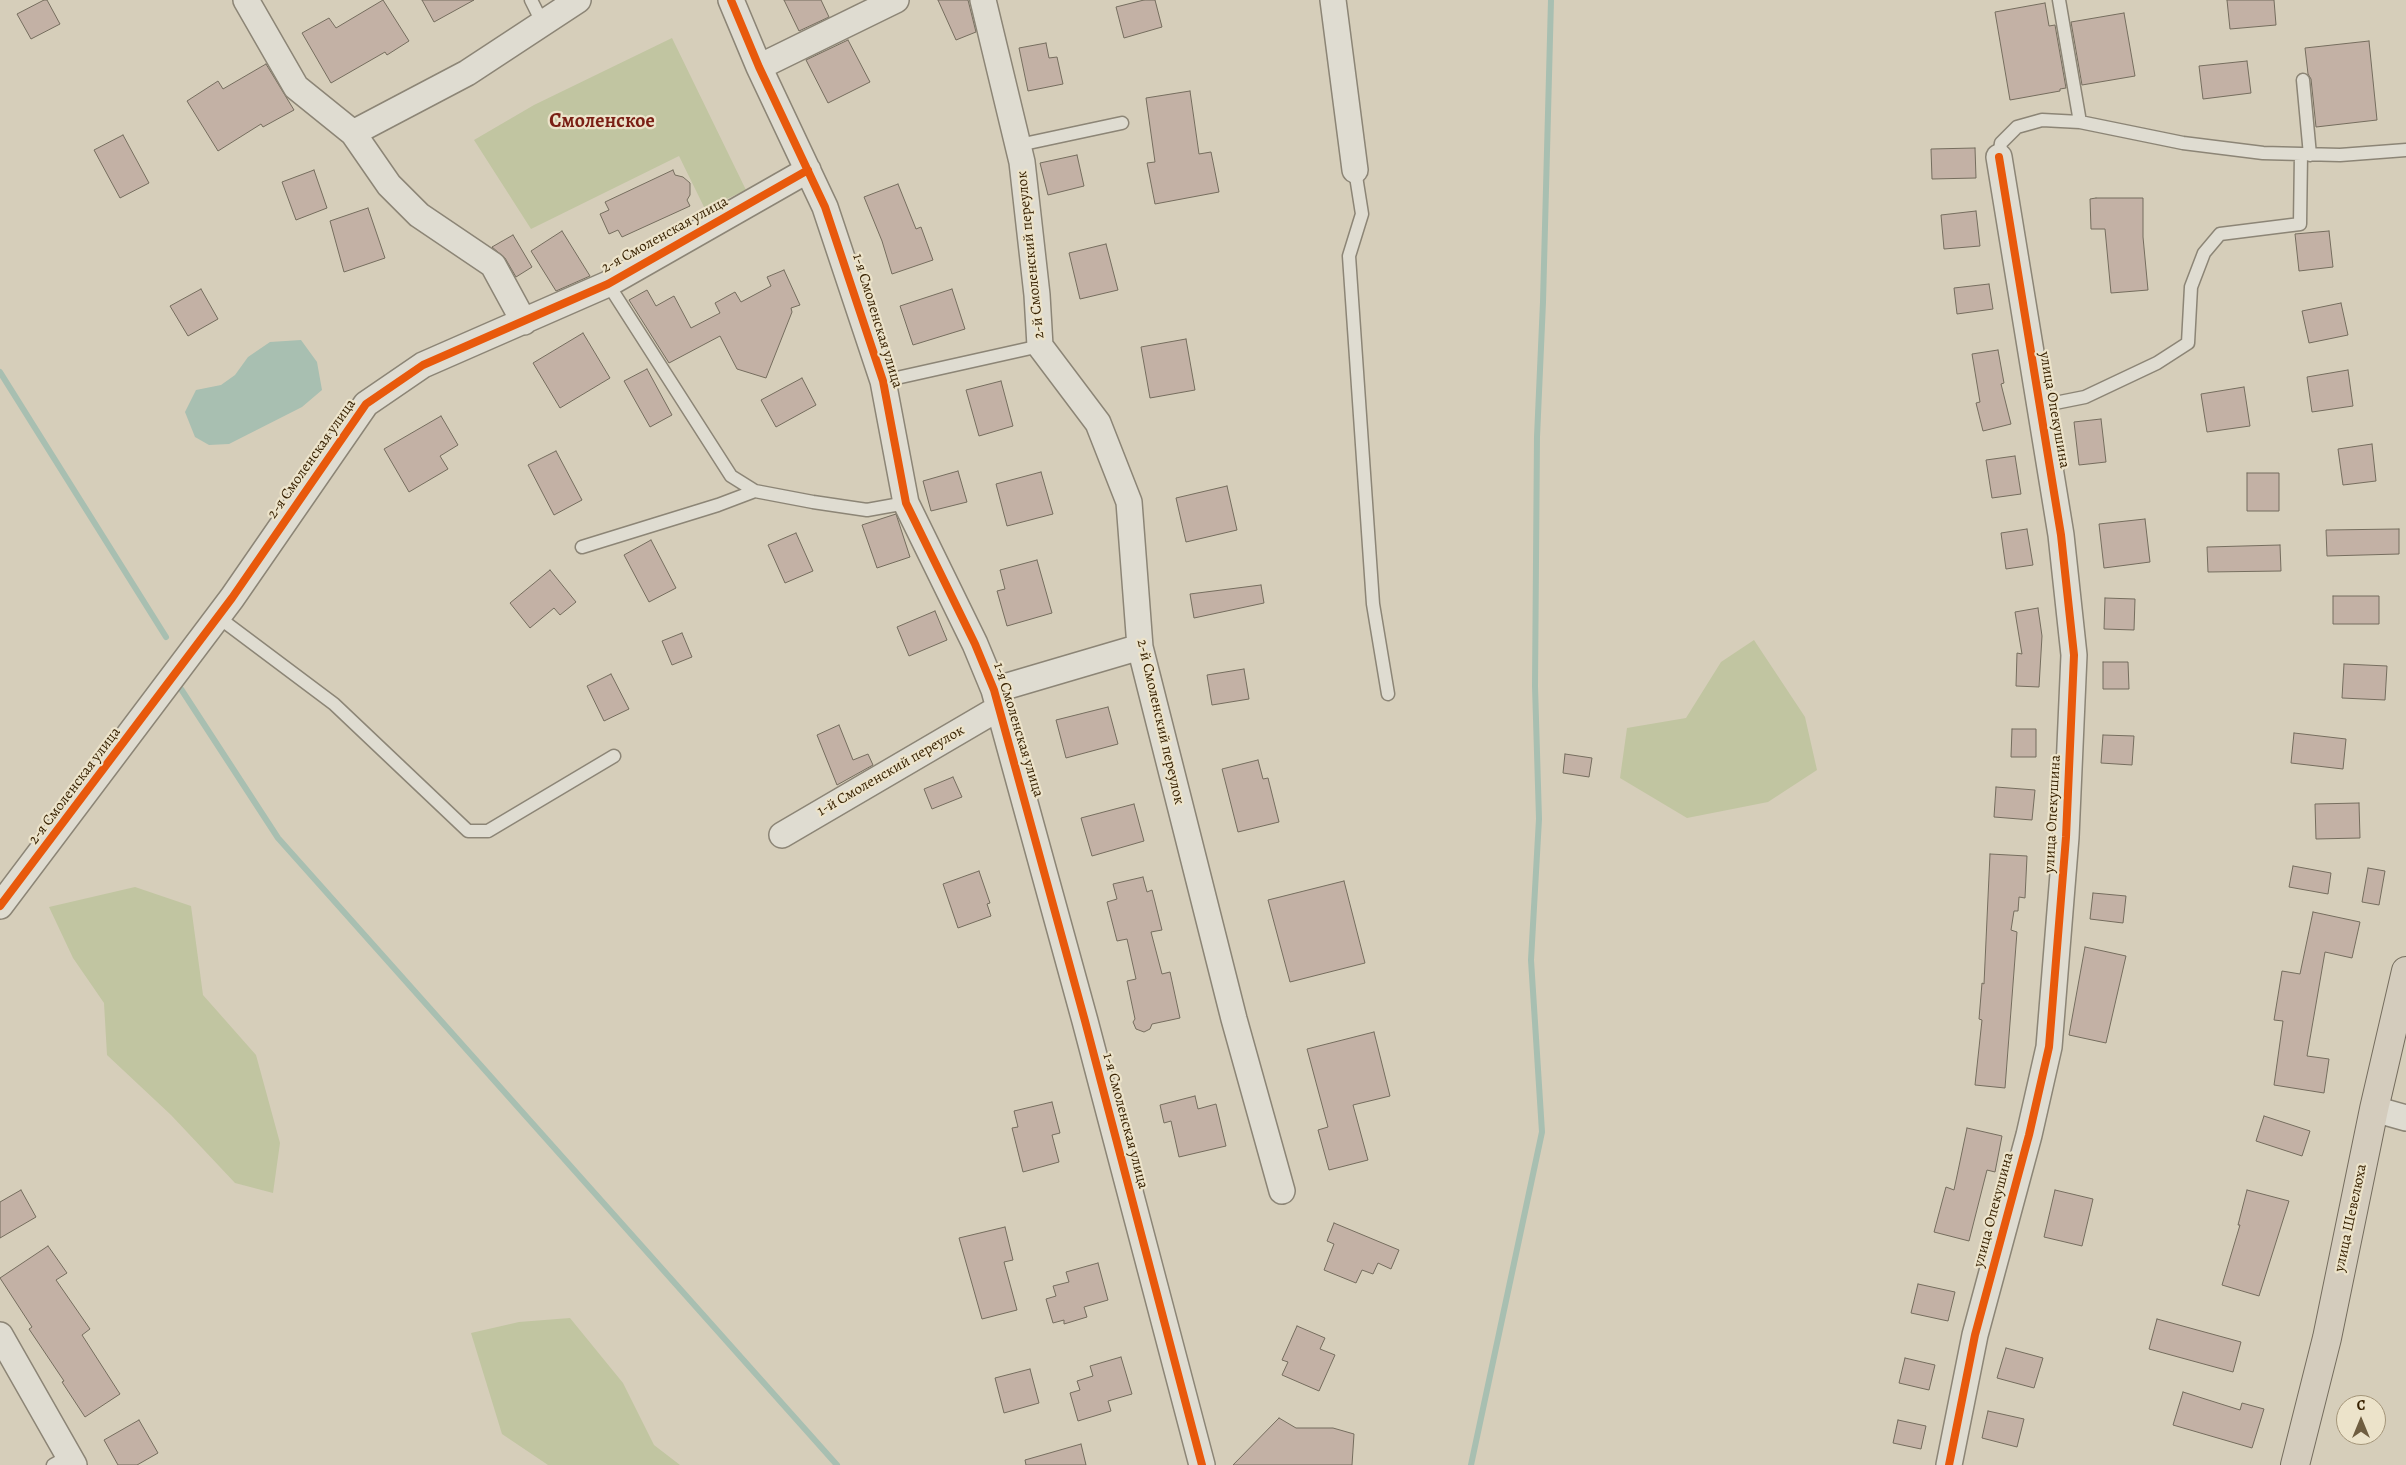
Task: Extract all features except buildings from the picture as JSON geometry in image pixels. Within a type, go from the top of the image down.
[{"type":"main road","name":"улица Шевелюха","points":[[2296,1465],[2326,1338],[2374,1109],[2406,970]]},
{"type":"street","points":[[246,0],[296,87],[353,133],[389,185],[419,215],[493,265],[524,322]]},
{"type":"street","points":[[353,133],[467,73],[536,11],[578,0]]},
{"type":"street","name":"1-я Смоленская улица","points":[[731,0],[759,67],[825,207],[883,381],[906,503],[975,644],[997,699],[1202,1465]]},
{"type":"street","points":[[759,67],[896,0]]},
{"type":"street","name":"2-й Смоленский переулок","points":[[983,0],[1019,145],[1037,295],[1040,346],[1098,423],[1129,502],[1140,647],[1232,1010],[1282,1191]]},
{"type":"street","points":[[1333,0],[1355,170]]},
{"type":"street","name":"улица Опекушина","points":[[1949,1465],[1975,1335],[2029,1135],[2050,1038],[2066,837],[2074,655],[2062,535],[1999,157]]},
{"type":"street","name":"2-я Смоленская улица","points":[[0,906],[218,617],[366,404],[423,365],[608,284],[808,170]]},
{"type":"street","name":"1-й Смоленский переулок","points":[[782,835],[997,699],[1140,647]]},
{"type":"street","points":[[2374,1109],[2406,1118]]},
{"type":"street","points":[[0,1335],[65,1462]]},
{"type":"lane","points":[[2059,0],[2080,122]]},
{"type":"lane","points":[[2040,406],[2085,397],[2157,363],[2188,342],[2191,287],[2204,253],[2220,234],[2300,224],[2306,154],[2303,80]]},
{"type":"lane","points":[[1999,157],[2001,143],[2017,127],[2042,120],[2080,122],[2183,143],[2263,153],[2340,155],[2406,150]]},
{"type":"lane","points":[[1019,145],[1122,123]]},
{"type":"lane","points":[[1355,170],[1362,214],[1349,256],[1373,604],[1388,694]]},
{"type":"lane","points":[[608,284],[731,476],[755,491],[867,510],[906,503]]},
{"type":"lane","points":[[883,381],[1040,346]]},
{"type":"lane","points":[[582,546],[718,505],[755,491]]},
{"type":"lane","points":[[218,617],[334,704],[468,831],[488,831],[614,756]]},
{"type":"green space","points":[[672,38],[746,190],[705,209],[679,156],[531,229],[474,140],[534,105]]},
{"type":"green space","points":[[1754,640],[1805,717],[1817,770],[1768,802],[1687,818],[1620,778],[1627,728],[1686,718],[1721,662]]},
{"type":"green space","points":[[135,887],[191,906],[203,995],[256,1055],[280,1143],[273,1193],[235,1183],[171,1115],[107,1055],[104,1003],[73,958],[49,907]]},
{"type":"green space","points":[[570,1318],[623,1383],[654,1445],[680,1465],[548,1465],[502,1434],[471,1333],[519,1322]]},
{"type":"shaded area","points":[[301,340],[317,362],[322,390],[302,407],[229,444],[209,445],[195,437],[185,412],[196,390],[221,385],[235,375],[248,357],[270,342]]},
{"type":"waterway","points":[[1471,1465],[1542,1132],[1531,960],[1539,819],[1535,686],[1537,437],[1543,302],[1551,0]]},
{"type":"waterway","points":[[0,372],[166,637]]},
{"type":"waterway","points":[[181,689],[278,838],[837,1465]]},
{"type":"cycle path","points":[[731,0],[759,67],[825,207],[883,381],[906,503],[975,644],[994,690],[1085,1021],[1202,1465]]},
{"type":"cycle path","points":[[1949,1465],[1975,1335],[2029,1135],[2049,1047],[2066,837],[2074,655],[2061,535],[1999,157]]},
{"type":"cycle path","points":[[0,906],[232,598],[366,404],[423,365],[608,284],[808,170]]},
{"type":"district","name":"Смоленское","points":[[602,122]]}]
